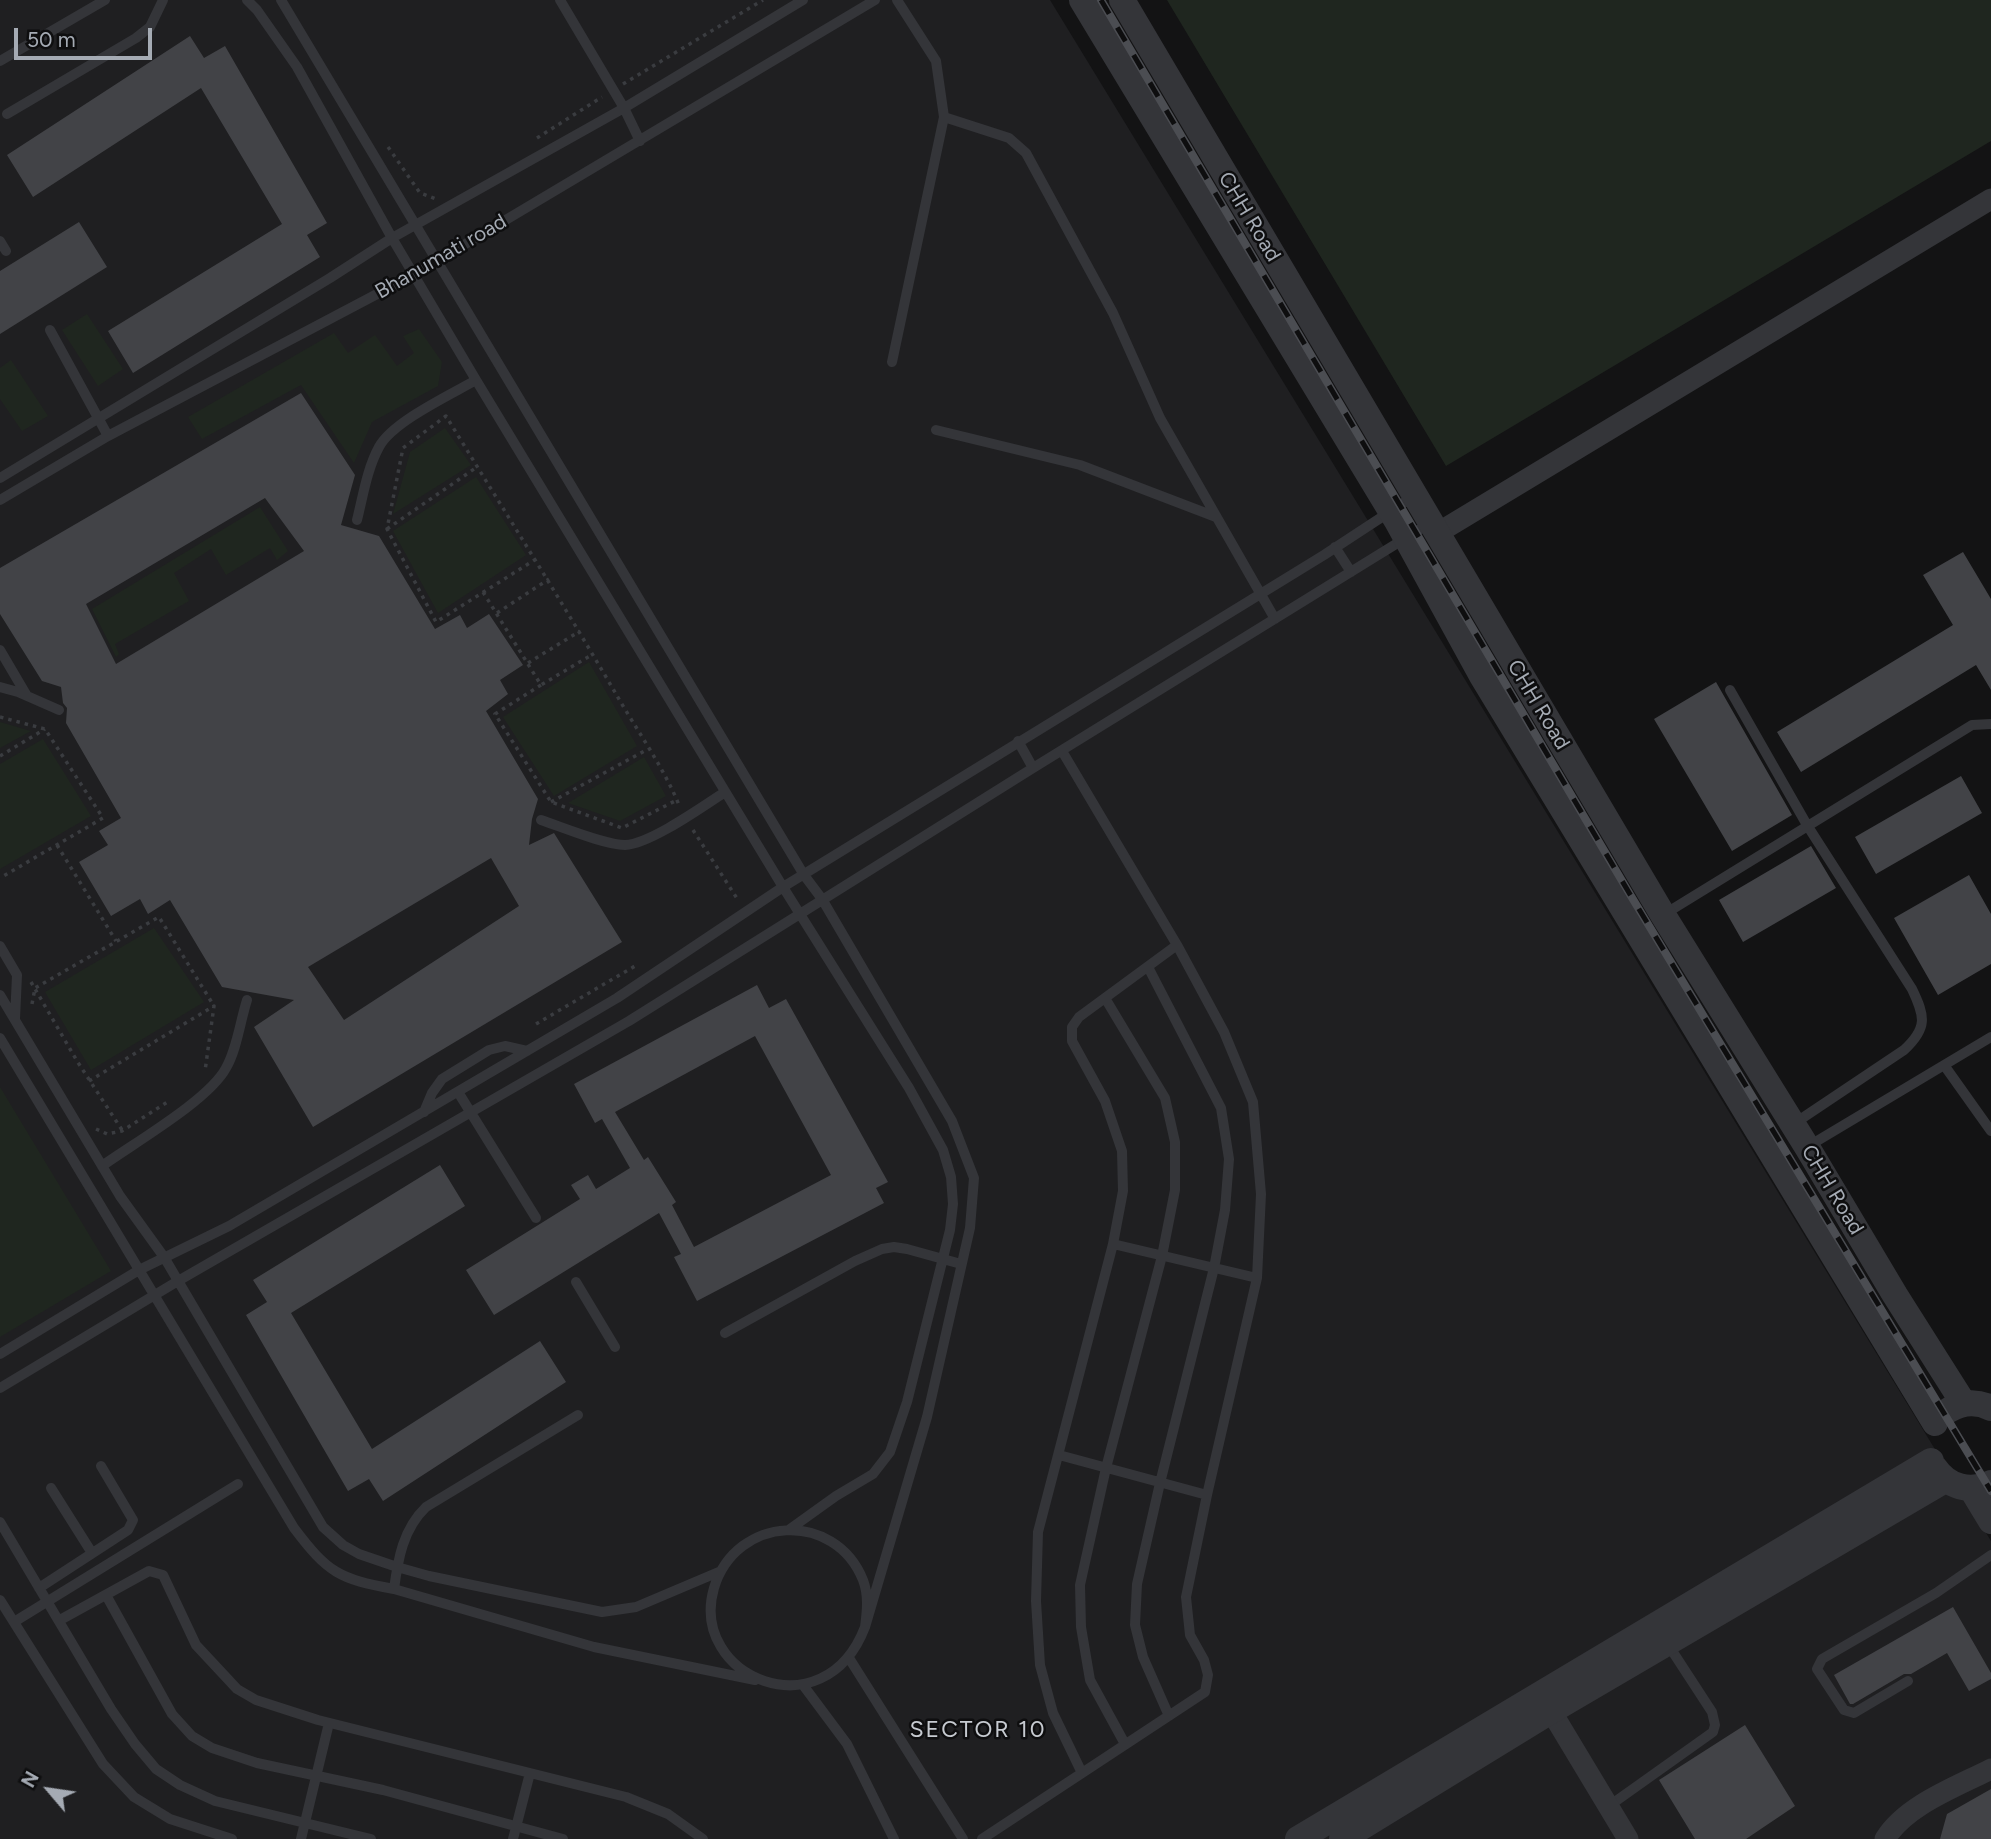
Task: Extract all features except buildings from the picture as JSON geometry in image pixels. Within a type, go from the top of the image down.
[{"type":"street","points":[[1083,0],[1334,415],[1482,676],[1935,1423]]},
{"type":"street","name":"CHH Road","points":[[1122,0],[1663,915],[1895,1295],[1965,1404]]},
{"type":"street","points":[[1433,529],[1991,199]]},
{"type":"street","points":[[1334,415],[1357,400]]},
{"type":"street","points":[[1636,932],[1663,915]]},
{"type":"street","points":[[1779,1167],[1807,1147]]},
{"type":"street","points":[[1991,1408],[1975,1403],[1953,1407],[1935,1423],[1928,1442],[1938,1470],[1953,1485],[1981,1485],[1991,1521]]},
{"type":"street","points":[[1298,1839],[1543,1704],[1938,1470]]},
{"type":"street","points":[[1342,1839],[1543,1704],[1667,1643],[1702,1610]]},
{"type":"street","points":[[1543,1704],[1628,1839]]},
{"type":"street","points":[[1885,1839],[1909,1812],[1991,1769]]},
{"type":"lane","points":[[0,61],[105,0]]},
{"type":"lane","points":[[7,114],[136,38],[150,27],[163,0]]},
{"type":"lane","points":[[247,0],[297,67],[392,238],[476,380],[782,887],[909,1088],[943,1150],[951,1177],[953,1204],[950,1230],[907,1402],[890,1452],[873,1474],[790,1529]]},
{"type":"lane","points":[[0,1038],[222,1411],[308,1546],[332,1571],[367,1584],[594,1647],[785,1686],[803,1685],[820,1679],[836,1671],[849,1658],[859,1644],[865,1627],[927,1417],[970,1228],[974,1178],[952,1121],[822,899],[804,874],[281,0]]},
{"type":"lane","points":[[560,0],[624,108],[640,141]]},
{"type":"lane","name":"Bhanumati road","points":[[0,478],[392,238],[624,108],[803,0]]},
{"type":"lane","name":"Bhanumati road","points":[[0,500],[108,436],[438,261],[875,0]]},
{"type":"lane","points":[[892,362],[944,117],[936,61],[897,0]]},
{"type":"lane","points":[[944,117],[1009,138],[1026,153],[1114,313],[1160,418],[1275,620]]},
{"type":"lane","points":[[0,240],[6,251]]},
{"type":"lane","points":[[50,330],[108,436]]},
{"type":"lane","points":[[357,520],[379,445],[391,431],[476,380]]},
{"type":"lane","points":[[936,430],[1080,465],[1216,517]]},
{"type":"lane","points":[[0,1354],[139,1270],[229,1226],[617,998],[782,887],[1260,594],[1414,496]]},
{"type":"lane","points":[[0,1388],[178,1281],[629,1021],[1351,572],[1405,539],[1433,529]]},
{"type":"lane","points":[[1335,547],[1351,572]]},
{"type":"lane","points":[[0,650],[27,696]]},
{"type":"lane","points":[[0,687],[58,710]]},
{"type":"lane","points":[[1730,690],[1807,825],[1912,989],[1922,1011],[1922,1026],[1916,1040],[1792,1125]]},
{"type":"lane","points":[[1663,915],[1972,725],[1991,724]]},
{"type":"lane","points":[[1018,741],[1033,768]]},
{"type":"lane","points":[[982,1839],[1205,1692],[1208,1675],[1204,1660],[1190,1634],[1186,1597],[1257,1278],[1261,1194],[1253,1102],[1224,1032],[1177,945],[1062,751]]},
{"type":"lane","points":[[541,820],[624,845],[642,842],[725,792]]},
{"type":"lane","points":[[1082,1773],[1053,1713],[1040,1665],[1036,1601],[1038,1532],[1113,1244],[1124,1191],[1122,1151],[1105,1101],[1072,1041],[1072,1027],[1079,1017],[1177,945]]},
{"type":"lane","points":[[0,946],[17,975],[15,1021]]},
{"type":"lane","points":[[1147,967],[1221,1108],[1229,1159],[1214,1268],[1137,1584],[1135,1625],[1143,1657],[1169,1716]]},
{"type":"lane","points":[[0,995],[102,1166],[164,1257],[323,1527],[342,1545],[397,1567],[442,1579],[602,1612],[636,1607],[721,1571]]},
{"type":"lane","points":[[1105,998],[1165,1098],[1175,1142],[1175,1190],[1162,1256],[1106,1468],[1080,1585],[1081,1627],[1090,1680],[1125,1744]]},
{"type":"lane","points":[[102,1166],[216,1083],[228,1066],[247,1000]]},
{"type":"lane","points":[[1807,1147],[1991,1037]]},
{"type":"lane","points":[[424,1112],[442,1079],[489,1050],[505,1046],[527,1051]]},
{"type":"lane","points":[[1944,1065],[1991,1131]]},
{"type":"lane","points":[[458,1092],[536,1218]]},
{"type":"lane","points":[[1113,1244],[1257,1278]]},
{"type":"lane","points":[[724,1333],[882,1249],[894,1247],[961,1264]]},
{"type":"lane","points":[[576,1282],[615,1347]]},
{"type":"lane","points":[[394,1590],[397,1567],[410,1527],[426,1507],[578,1415]]},
{"type":"lane","points":[[1059,1455],[1207,1495]]},
{"type":"lane","points":[[39,1588],[128,1530],[133,1520],[101,1466]]},
{"type":"lane","points":[[14,1622],[238,1484]]},
{"type":"lane","points":[[51,1488],[92,1553]]},
{"type":"lane","points":[[0,1522],[111,1709],[156,1769],[180,1785],[215,1801],[371,1839]]},
{"type":"lane","points":[[768,1683],[750,1675],[734,1663],[722,1647],[714,1629],[714,1590],[721,1571],[734,1553],[752,1539],[773,1531],[790,1529],[817,1534],[837,1545],[853,1562],[864,1582],[868,1605],[865,1627]]},
{"type":"lane","points":[[1908,1681],[1854,1713],[1844,1710],[1817,1669],[1822,1659],[1936,1593],[1991,1555]]},
{"type":"lane","points":[[60,1620],[149,1571],[163,1575],[196,1645],[237,1689],[276,1708],[329,1723],[626,1797],[668,1814],[704,1839]]},
{"type":"lane","points":[[106,1595],[172,1714],[192,1737],[212,1748],[230,1755],[383,1790],[563,1839]]},
{"type":"lane","points":[[0,1600],[103,1764],[134,1797],[170,1819],[232,1839]]},
{"type":"lane","points":[[1609,1806],[1713,1731],[1715,1725],[1712,1712],[1667,1643]]},
{"type":"lane","points":[[849,1658],[962,1839]]},
{"type":"lane","points":[[803,1685],[847,1744],[894,1839]]},
{"type":"lane","points":[[301,1839],[329,1723]]},
{"type":"lane","points":[[513,1839],[530,1773]]},
{"type":"path","points":[[531,142],[763,0]]},
{"type":"path","points":[[382,138],[420,193],[438,200],[446,195]]},
{"type":"path","points":[[536,559],[436,622],[387,529],[403,448],[446,416],[549,579],[677,800],[684,817],[740,905]]},
{"type":"path","points":[[387,529],[477,467]]},
{"type":"path","points":[[496,613],[549,579]]},
{"type":"path","points":[[483,592],[541,685]]},
{"type":"path","points":[[528,663],[580,631]]},
{"type":"path","points":[[593,653],[495,714],[551,802],[622,828],[677,800]]},
{"type":"path","points":[[0,717],[45,729],[103,818],[0,878]]},
{"type":"path","points":[[0,756],[45,729]]},
{"type":"path","points":[[551,802],[648,749]]},
{"type":"path","points":[[57,845],[116,941]]},
{"type":"path","points":[[34,988],[159,916],[214,1006],[204,1080]]},
{"type":"path","points":[[536,1024],[644,961]]},
{"type":"path","points":[[29,979],[122,1130],[179,1094]]},
{"type":"path","points":[[89,1080],[214,1006]]},
{"type":"shaded area","name":"SECTOR 10","points":[[0,0],[1050,0],[1991,1541],[1991,1839],[0,1839]]},
{"type":"shaded area","points":[[1167,0],[1991,0],[1991,141],[1446,466]]},
{"type":"shaded area","points":[[87,314],[123,369],[98,386],[62,330]]},
{"type":"shaded area","points":[[419,329],[442,362],[438,386],[372,422],[354,463],[301,385],[202,439],[188,417],[334,333],[348,353],[375,335],[397,366],[414,353],[403,336]]},
{"type":"shaded area","points":[[11,360],[48,416],[22,431],[0,399],[0,368]]},
{"type":"shaded area","points":[[445,428],[471,465],[393,514],[410,452]]},
{"type":"shaded area","points":[[476,477],[526,555],[438,613],[393,531]]},
{"type":"shaded area","points":[[260,507],[288,551],[277,560],[270,548],[226,575],[211,549],[174,573],[189,601],[115,644],[119,654],[116,657],[92,609]]},
{"type":"shaded area","points":[[589,662],[637,746],[554,796],[503,717]]},
{"type":"shaded area","points":[[0,722],[31,731],[0,748]]},
{"type":"shaded area","points":[[43,739],[91,816],[0,869],[0,764]]},
{"type":"shaded area","points":[[644,757],[666,796],[620,821],[568,803]]},
{"type":"shaded area","points":[[154,928],[204,1002],[91,1070],[45,992]]},
{"type":"shaded area","points":[[0,1087],[111,1271],[0,1337]]},
{"type":"railway","points":[[1101,0],[1631,896],[1991,1491]]},
{"type":"district","name":"SECTOR 10","points":[[978,1730]]}]
